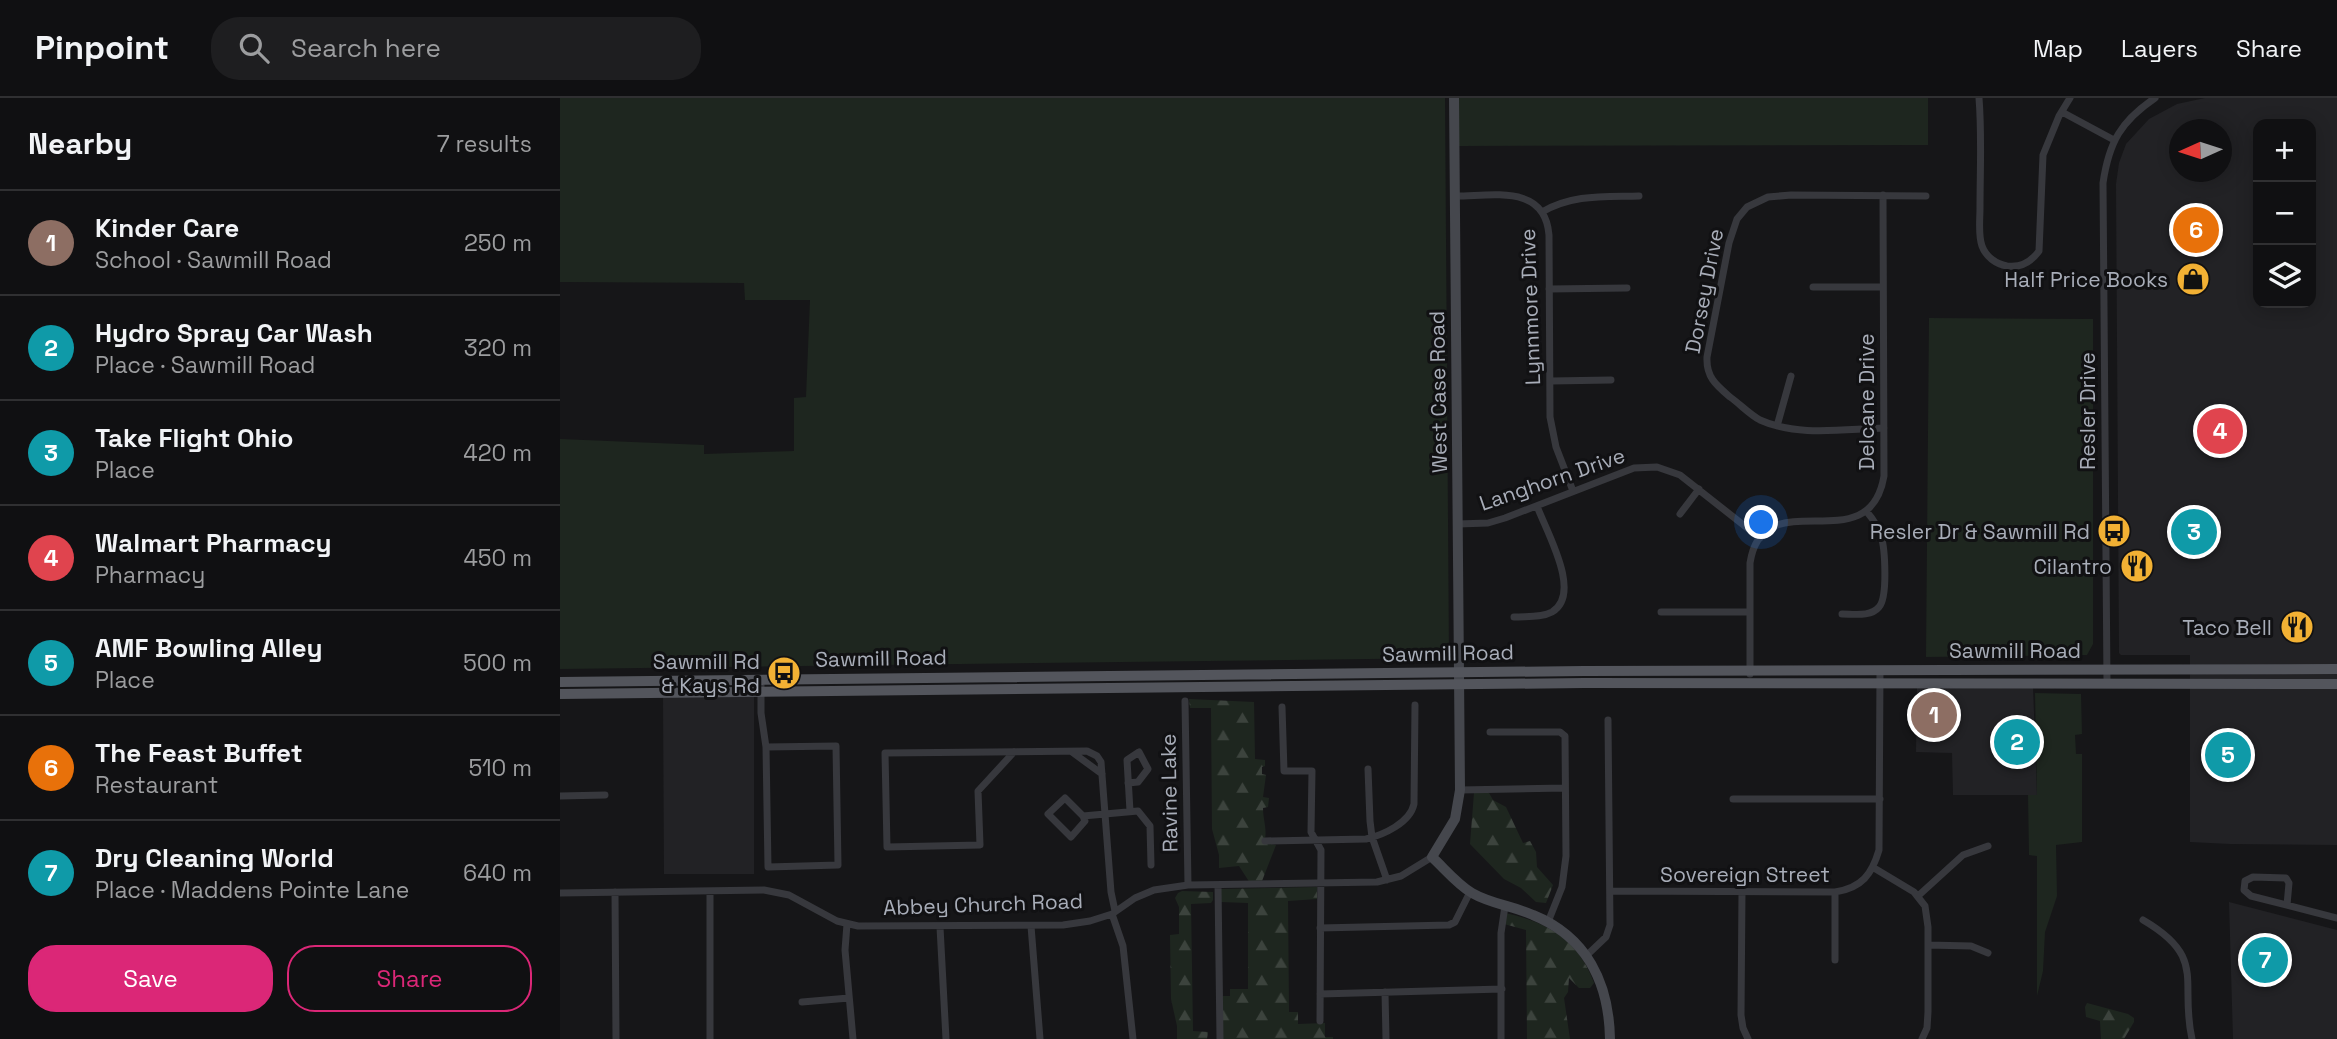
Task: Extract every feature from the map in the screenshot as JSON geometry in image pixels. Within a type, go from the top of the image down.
[{"type":"main road","name":"West Case Road","points":[[1454,98],[1459,685]]},
{"type":"main road","name":"Sawmill Road","points":[[560,682],[1459,672],[2337,669]]},
{"type":"main road","name":"Sawmill Road","points":[[560,694],[1749,682],[2337,684]]},
{"type":"main road","name":"Abbey Church Road","points":[[1433,857],[1455,819],[1460,790],[1459,685]]},
{"type":"main road","points":[[1433,857],[1469,892],[1532,914],[1568,937],[1586,956],[1595,971],[1608,1004],[1610,1039]]},
{"type":"street","points":[[1979,98],[1982,133],[1982,247],[1989,258],[2001,265],[2013,267],[2034,260],[2039,251],[2043,155],[2070,98]]},
{"type":"street","points":[[2062,112],[2114,140],[2125,123],[2155,98]]},
{"type":"street","name":"Resler Drive","points":[[2107,684],[2103,183],[2106,159],[2114,140]]},
{"type":"street","name":"Delcane Drive","points":[[1867,512],[1882,486],[1883,195]]},
{"type":"street","name":"Dorsey Drive","points":[[1777,426],[1757,418],[1725,393],[1707,370],[1707,357],[1729,243],[1740,214],[1754,202],[1768,197],[1926,195]]},
{"type":"street","name":"Lynnmore Drive","points":[[1456,196],[1519,197],[1536,204],[1542,212],[1548,229],[1550,417],[1573,491]]},
{"type":"street","points":[[1542,212],[1565,200],[1577,198],[1639,196]]},
{"type":"street","points":[[1813,287],[1883,287]]},
{"type":"street","points":[[1549,289],[1627,288]]},
{"type":"street","points":[[1791,376],[1777,426],[1797,429],[1884,428]]},
{"type":"street","points":[[1550,381],[1611,380]]},
{"type":"street","name":"Langhorn Drive","points":[[1458,524],[1496,521],[1623,471],[1646,466],[1674,472],[1760,538]]},
{"type":"street","points":[[1680,514],[1699,489]]},
{"type":"street","points":[[1514,617],[1538,616],[1553,611],[1559,607],[1565,593],[1563,572],[1537,506]]},
{"type":"street","points":[[1749,682],[1750,563],[1760,538],[1774,527],[1790,521],[1841,520],[1867,512],[1878,529],[1883,544],[1883,599],[1879,608],[1871,613],[1842,614]]},
{"type":"street","points":[[1661,612],[1749,612]]},
{"type":"street","points":[[1880,670],[1879,850],[1874,868],[1918,897],[1926,911],[1928,1020],[1922,1039]]},
{"type":"street","points":[[761,679],[766,747],[768,867],[838,865],[836,746],[766,747]]},
{"type":"street","name":"Ravine Lake","points":[[1185,701],[1188,885]]},
{"type":"street","points":[[1265,841],[1372,837],[1392,828],[1411,813],[1415,705]]},
{"type":"street","points":[[1282,707],[1284,771],[1312,771],[1311,832],[1321,850],[1320,1021]]},
{"type":"street","points":[[1586,956],[1602,942],[1608,932],[1608,720]]},
{"type":"street","points":[[1490,732],[1565,734],[1566,856],[1562,887],[1548,922]]},
{"type":"street","points":[[1014,752],[978,791],[980,845],[887,847],[885,753],[1071,751],[1093,753],[1100,759],[1113,913],[1123,946],[1133,1039]]},
{"type":"street","points":[[1368,769],[1372,837],[1387,880]]},
{"type":"street","points":[[1128,783],[1130,811]]},
{"type":"street","points":[[1460,790],[1565,788]]},
{"type":"street","points":[[560,796],[605,796]]},
{"type":"street","points":[[1065,798],[1083,816],[1085,821],[1071,837],[1048,814],[1065,798]]},
{"type":"street","points":[[1733,799],[1880,799]]},
{"type":"street","points":[[1083,816],[1138,811],[1150,826],[1151,865]]},
{"type":"street","points":[[1918,897],[1963,855],[1988,846]]},
{"type":"street","name":"Abbey Church Road","points":[[560,893],[764,890],[789,895],[847,924],[871,927],[1031,926],[1080,923],[1113,913],[1135,898],[1154,890],[1188,885],[1366,883],[1387,880],[1406,873],[1433,857]]},
{"type":"street","name":"Sovereign Street","points":[[1609,891],[1835,892],[1860,883],[1874,868]]},
{"type":"street","points":[[2287,905],[2289,883],[2286,878],[2253,877],[2245,881],[2244,890],[2248,895],[2337,918]]},
{"type":"street","points":[[1218,885],[1220,1039]]},
{"type":"street","points":[[710,891],[710,1039]]},
{"type":"street","points":[[1742,891],[1741,1016],[1748,1039]]},
{"type":"street","points":[[615,892],[616,1039]]},
{"type":"street","points":[[1320,928],[1449,925],[1455,922],[1469,892]]},
{"type":"street","points":[[1835,892],[1835,960]]},
{"type":"street","points":[[1501,1039],[1501,933],[1505,906]]},
{"type":"street","points":[[2143,920],[2171,939],[2183,959],[2188,978],[2192,1039]]},
{"type":"street","points":[[847,924],[845,950],[853,1039]]},
{"type":"street","points":[[1031,926],[1040,1039]]},
{"type":"street","points":[[940,927],[946,1039]]},
{"type":"street","points":[[1928,945],[1971,946],[1988,953]]},
{"type":"street","points":[[1320,994],[1502,989]]},
{"type":"street","points":[[1385,992],[1386,1039]]},
{"type":"street","points":[[802,1002],[849,998]]},
{"type":"shaded area","points":[[2205,98],[2337,98],[2337,845],[2190,842],[2190,655],[2119,653],[2116,184],[2119,163],[2126,144],[2149,119],[2177,104]]},
{"type":"shaded area","points":[[1917,686],[2033,687],[2037,795],[1953,795],[1952,753],[1916,752]]},
{"type":"shaded area","points":[[754,696],[754,874],[664,874],[663,697]]},
{"type":"shaded area","points":[[2229,902],[2337,930],[2337,1039],[2233,1039]]},
{"type":"green space","points":[[560,98],[1445,98],[1449,658],[560,669],[560,439],[704,445],[704,454],[794,451],[794,398],[806,397],[810,300],[745,300],[744,283],[560,282]]},
{"type":"green space","points":[[1457,98],[1928,98],[1928,145],[1458,146]]},
{"type":"green space","points":[[1929,318],[2093,319],[2093,644],[2087,655],[1926,657]]},
{"type":"green space","points":[[2035,693],[2081,694],[2082,734],[2075,735],[2076,754],[2082,754],[2082,842],[2056,845],[2057,896],[2045,932],[2043,971],[2037,996],[2037,856],[2029,855],[2028,795],[2037,795]]},
{"type":"green space","points":[[1189,699],[1254,702],[1255,759],[1265,760],[1265,766],[1262,767],[1262,774],[1266,775],[1263,797],[1269,798],[1268,807],[1263,808],[1264,843],[1276,845],[1262,881],[1250,883],[1239,866],[1219,868],[1219,855],[1212,829],[1211,708],[1190,708]]},
{"type":"green space","points":[[1474,793],[1489,793],[1493,800],[1506,807],[1523,843],[1530,841],[1536,852],[1537,867],[1553,885],[1546,903],[1536,902],[1521,888],[1504,879],[1470,844]]},
{"type":"green space","points":[[1317,887],[1317,899],[1288,901],[1289,1012],[1298,1012],[1298,1024],[1325,1023],[1325,1037],[1333,1039],[1223,1039],[1223,996],[1230,996],[1230,989],[1248,989],[1248,903],[1221,902],[1221,889]]},
{"type":"green space","points":[[1182,891],[1213,892],[1211,903],[1191,904],[1193,1031],[1208,1032],[1207,1039],[1177,1039],[1171,999],[1170,935],[1179,934],[1179,907],[1175,898]]},
{"type":"green space","points":[[1505,913],[1548,928],[1571,945],[1588,968],[1594,983],[1590,988],[1579,988],[1569,978],[1568,992],[1564,998],[1570,1039],[1527,1039],[1526,930],[1504,924]]},
{"type":"green space","points":[[2087,1003],[2134,1018],[2124,1039],[2101,1039],[2100,1021],[2086,1017]]},
{"type":"place","name":"The Feast Buffet","points":[[2196,230]]},
{"type":"place","name":"Half Price Books","points":[[2193,279]]},
{"type":"place","name":"Walmart Pharmacy","points":[[2220,431]]},
{"type":"place","name":"Resler Dr & Sawmill Rd","points":[[2114,531]]},
{"type":"place","name":"Take Flight Ohio","points":[[2194,532]]},
{"type":"place","name":"Cilantro","points":[[2137,566]]},
{"type":"place","name":"Taco Bell","points":[[2297,627]]},
{"type":"place","name":"Sawmill Rd & Kays Rd","points":[[784,673]]},
{"type":"place","name":"Kinder Care","points":[[1934,715]]},
{"type":"place","name":"Hydro Spray Car Wash","points":[[2017,742]]},
{"type":"place","name":"AMF Bowling Alley","points":[[2228,755]]},
{"type":"place","name":"Dry Cleaning World","points":[[2265,960]]}]
